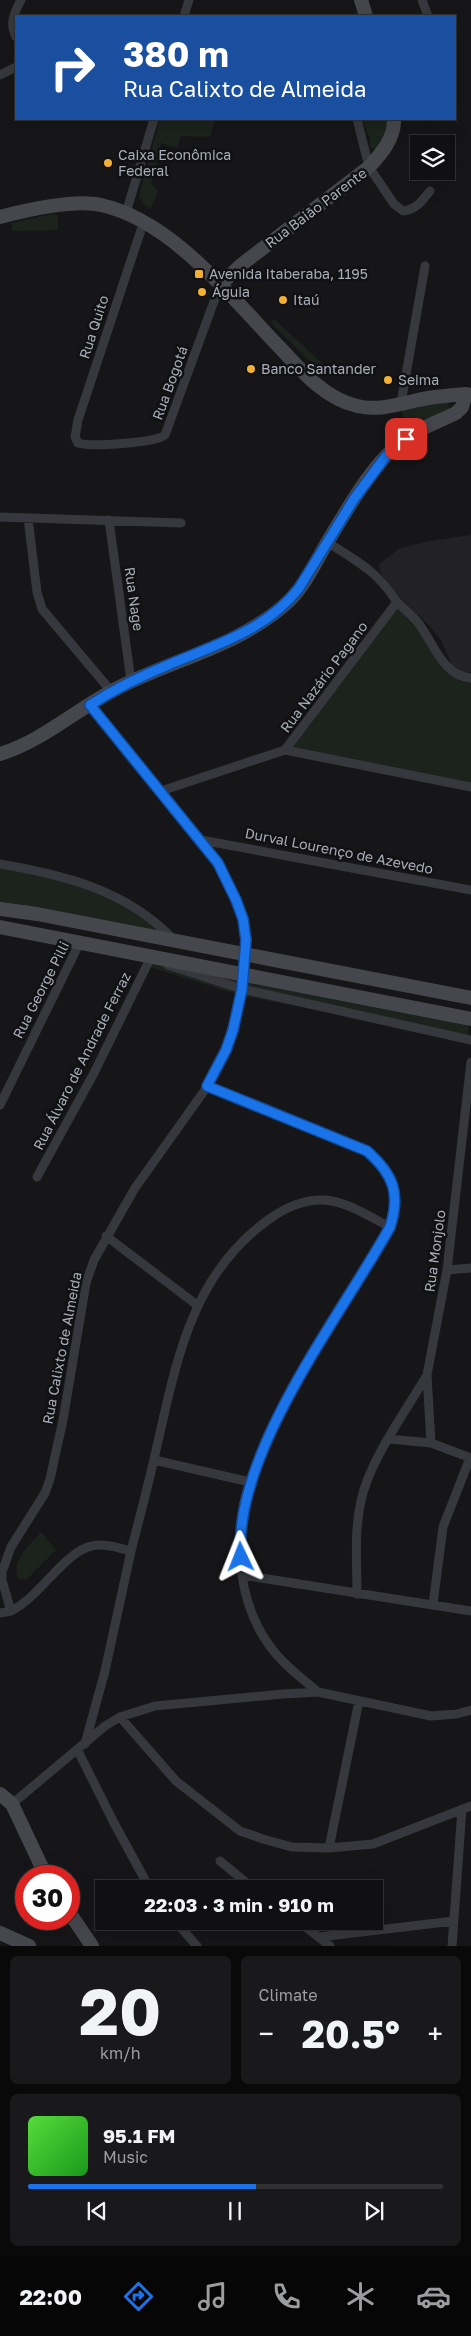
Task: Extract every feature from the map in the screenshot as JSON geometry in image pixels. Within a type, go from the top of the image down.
[{"type":"main road","points":[[361,0],[366,15]]},
{"type":"main road","name":"Rua Baião Parente","points":[[220,285],[241,265],[369,167],[385,149],[391,136],[394,120]]},
{"type":"main road","points":[[0,217],[52,206],[88,204],[100,205],[144,221],[170,240],[220,285],[310,379],[329,394],[355,406],[366,408],[388,407],[401,403],[468,394]]},
{"type":"main road","points":[[456,413],[462,407],[468,394]]},
{"type":"main road","points":[[0,754],[22,745],[111,691],[228,640],[270,616],[290,599],[308,576],[354,499],[386,456],[406,439],[456,413],[471,409]]},
{"type":"main road","points":[[0,909],[174,940],[471,998]]},
{"type":"main road","points":[[0,927],[151,957],[242,982],[471,1019]]},
{"type":"main road","points":[[0,1794],[12,1804],[41,1865]]},
{"type":"main road","points":[[80,1929],[91,1946]]},
{"type":"main road","points":[[0,1933],[28,1946]]},
{"type":"street","points":[[15,34],[12,27],[13,16],[21,0]]},
{"type":"street","points":[[184,15],[189,0]]},
{"type":"street","points":[[422,0],[428,15]]},
{"type":"street","points":[[0,75],[15,68]]},
{"type":"street","points":[[126,213],[154,120]]},
{"type":"street","points":[[358,120],[369,167],[394,204],[403,211],[411,210],[421,203],[430,191]]},
{"type":"street","name":"Rua Quito","points":[[78,443],[75,437],[78,420],[144,221]]},
{"type":"street","points":[[401,403],[425,266]]},
{"type":"street","name":"Rua Bogotá","points":[[78,443],[104,444],[156,439],[165,435],[220,285]]},
{"type":"street","points":[[0,517],[180,523]]},
{"type":"street","points":[[28,518],[42,609],[111,691]]},
{"type":"street","name":"Rua Nage","points":[[109,520],[131,682]]},
{"type":"street","points":[[327,542],[372,570],[388,588],[397,602],[419,624],[442,660],[452,671],[461,677],[471,678]]},
{"type":"street","name":"Rua Nazário Pagano","points":[[161,791],[285,750],[397,602]]},
{"type":"street","name":"Rua Calixto de Almeida","points":[[11,1611],[3,1588],[2,1572],[11,1547],[45,1493],[50,1479],[63,1420],[86,1283],[94,1260],[135,1188],[207,1086],[226,1050],[242,982],[245,954],[246,940],[243,919],[218,863],[202,840],[90,705]]},
{"type":"street","points":[[285,750],[471,787]]},
{"type":"street","name":"Durval Lourenço de Azevedo","points":[[202,840],[471,890]]},
{"type":"street","points":[[0,864],[76,880],[97,888],[148,916],[174,940]]},
{"type":"street","name":"Rua George Pilli","points":[[0,1105],[80,942]]},
{"type":"street","name":"Rua Álvaro de Andrade Ferraz","points":[[37,1177],[94,1073],[151,957]]},
{"type":"street","points":[[242,982],[471,1040]]},
{"type":"street","name":"Rua Monjolo","points":[[431,1443],[427,1375],[447,1270],[467,1133],[471,1062]]},
{"type":"street","points":[[207,1086],[367,1151],[380,1163],[391,1178],[395,1193],[396,1211],[390,1227],[297,1381],[271,1432],[250,1482],[243,1506],[239,1538],[242,1575],[249,1605],[267,1642],[282,1661],[318,1692]]},
{"type":"street","points":[[85,1744],[105,1671],[131,1551],[180,1353],[197,1305],[224,1262],[254,1230],[277,1214],[294,1206],[311,1201],[332,1201],[390,1227]]},
{"type":"street","points":[[106,1236],[197,1305]]},
{"type":"street","points":[[447,1270],[471,1268]]},
{"type":"street","points":[[357,1594],[357,1521],[361,1500],[368,1480],[389,1439],[427,1375]]},
{"type":"street","points":[[389,1439],[431,1443],[471,1458],[443,1527],[432,1604]]},
{"type":"street","points":[[154,1460],[250,1482]]},
{"type":"street","points":[[0,1613],[11,1611],[30,1599],[67,1562],[91,1546],[99,1545],[131,1551]]},
{"type":"street","points":[[242,1575],[471,1611]]},
{"type":"street","points":[[12,1804],[120,1717],[155,1706],[203,1700],[318,1692],[432,1716],[457,1714],[471,1709]]},
{"type":"street","points":[[329,1848],[359,1701]]},
{"type":"street","points":[[120,1717],[176,1780],[240,1831],[263,1840],[292,1847],[329,1848],[373,1844],[466,1808],[452,1946]]},
{"type":"street","points":[[78,1751],[118,1832],[145,1880]]},
{"type":"street","points":[[220,1861],[243,1880]]},
{"type":"street","points":[[320,1937],[454,1921]]},
{"type":"street","points":[[183,1930],[197,1946]]},
{"type":"street","points":[[310,1930],[330,1946]]},
{"type":"shaded area","points":[[160,120],[215,120],[210,137],[181,136],[177,148],[161,143],[151,184],[158,190],[151,209],[143,204],[139,196]]},
{"type":"shaded area","points":[[362,120],[388,120],[388,129],[377,149],[370,148],[370,139]]},
{"type":"shaded area","points":[[51,214],[58,215],[58,230],[12,231],[12,223]]},
{"type":"shaded area","points":[[274,319],[325,366],[322,373],[271,323]]},
{"type":"shaded area","points":[[448,401],[449,412],[405,439],[401,403]]},
{"type":"shaded area","points":[[471,535],[471,672],[462,672],[452,665],[441,640],[427,623],[405,603],[381,574],[379,564],[400,548]]},
{"type":"shaded area","points":[[397,602],[442,660],[471,678],[471,787],[285,750]]},
{"type":"shaded area","points":[[0,864],[97,888],[131,906],[174,941],[0,908]]},
{"type":"shaded area","points":[[151,957],[469,1018],[468,1039],[239,995],[150,967]]},
{"type":"shaded area","points":[[41,1532],[56,1550],[26,1580],[19,1579],[17,1566],[19,1560]]},
{"type":"place","name":"Caixa Econômica Federal","points":[[108,163]]},
{"type":"place","name":"Avenida Itaberaba, 1195","points":[[199,274]]},
{"type":"place","name":"Águia","points":[[202,292]]},
{"type":"place","name":"Itaú","points":[[283,300]]},
{"type":"place","name":"Banco Santander","points":[[251,369]]},
{"type":"place","name":"Seima","points":[[388,380]]},
{"type":"route","points":[[241,1557],[239,1538],[243,1506],[250,1482],[271,1432],[297,1381],[390,1227],[396,1211],[395,1193],[391,1178],[380,1163],[367,1151],[207,1086],[226,1050],[233,1030],[242,989],[246,940],[243,919],[218,863],[202,840],[90,705],[111,691],[169,664],[228,640],[270,616],[290,599],[299,588],[354,499],[386,456],[400,442],[406,439]]}]
